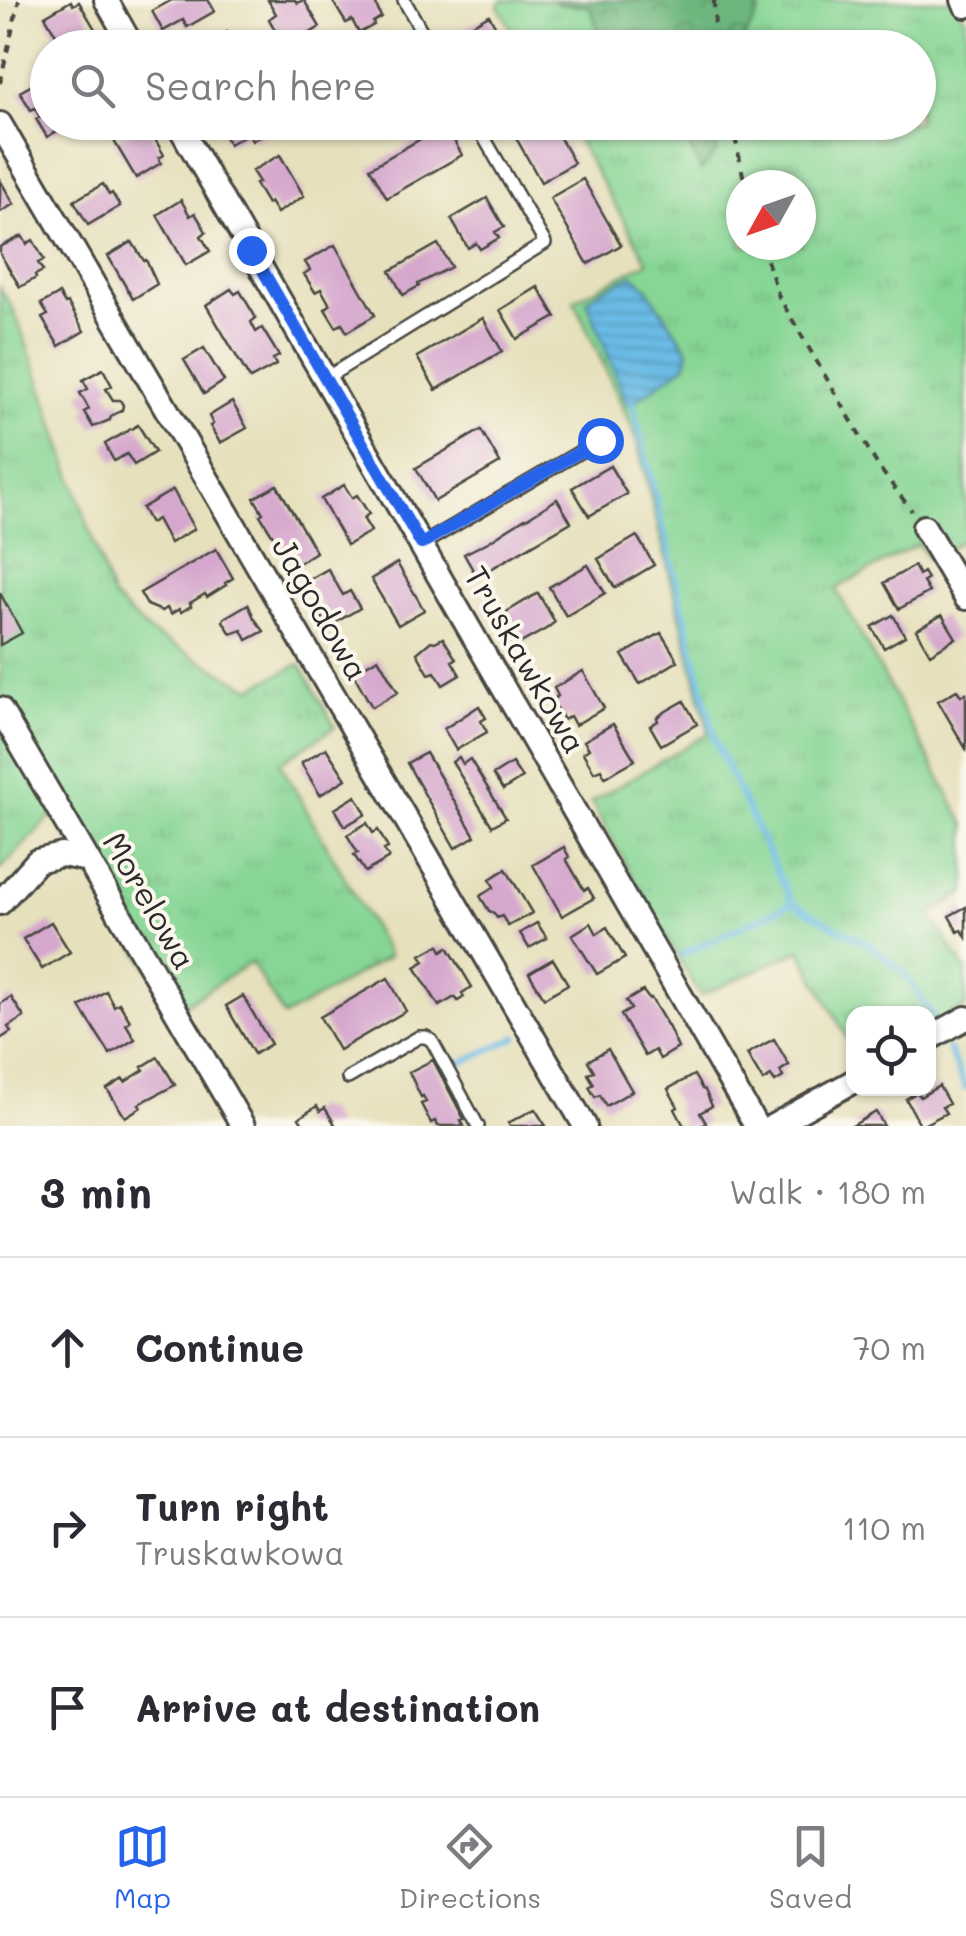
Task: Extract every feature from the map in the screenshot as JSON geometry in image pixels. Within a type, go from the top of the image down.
[{"type":"street","points":[[106,0],[123,30]]},
{"type":"street","name":"Jagodowa","points":[[0,124],[585,1126]]},
{"type":"street","name":"Truskawkowa","points":[[187,140],[756,1126]]},
{"type":"street","points":[[924,527],[966,598]]},
{"type":"street","name":"Morelowa","points":[[0,709],[243,1126]]},
{"type":"street","points":[[0,904],[37,861],[62,855],[88,860]]},
{"type":"street","points":[[936,1035],[966,1018]]},
{"type":"street","points":[[773,1126],[846,1085]]},
{"type":"lane","points":[[404,0],[421,30]]},
{"type":"lane","points":[[326,378],[544,243],[485,140]]},
{"type":"lane","points":[[421,544],[600,440]]},
{"type":"lane","points":[[348,1078],[426,1036],[478,1126]]},
{"type":"path","points":[[0,83],[19,0]]},
{"type":"path","points":[[714,0],[715,30]]},
{"type":"path","points":[[735,140],[741,170]]},
{"type":"path","points":[[767,260],[779,297],[878,466],[924,527]]},
{"type":"green space","points":[[501,0],[553,0],[558,4],[590,6],[598,30],[513,30],[498,6]]},
{"type":"green space","points":[[553,0],[760,0],[759,12],[749,30],[598,30],[590,6],[558,4]]},
{"type":"green space","points":[[760,0],[955,0],[966,19],[966,538],[929,561],[918,544],[836,589],[966,826],[966,892],[930,914],[966,971],[966,1007],[936,1023],[936,1006],[846,1006],[846,1037],[800,950],[700,996],[591,802],[709,733],[635,434],[574,300],[648,262],[577,140],[696,140],[716,153],[716,140],[936,140],[936,30],[749,30],[759,12]]},
{"type":"green space","points":[[687,140],[716,140],[716,153],[701,171]]},
{"type":"green space","points":[[0,287],[15,313],[41,384],[112,597],[148,631],[251,688],[300,664],[335,727],[280,763],[389,956],[284,1017],[251,962],[175,1011],[53,814],[0,870]]},
{"type":"water","points":[[633,275],[647,288],[689,351],[685,365],[627,404],[587,301]]},
{"type":"building","points":[[172,0],[208,0],[215,11],[187,27],[183,20],[162,30],[152,11]]},
{"type":"building","points":[[268,0],[304,0],[320,27],[275,30],[269,19],[276,14]]},
{"type":"building","points":[[332,0],[374,0],[381,17],[374,25],[357,30],[352,20],[346,23]]},
{"type":"building","points":[[71,1],[73,5],[79,2],[95,29],[53,30],[45,16]]},
{"type":"building","points":[[489,15],[498,30],[463,30]]},
{"type":"building","points":[[30,86],[30,108],[20,92]]},
{"type":"building","points":[[155,140],[164,155],[159,158],[161,163],[136,178],[114,141]]},
{"type":"building","points":[[419,140],[454,140],[462,155],[387,198],[370,168]]},
{"type":"building","points":[[517,140],[561,140],[574,163],[541,182]]},
{"type":"building","points":[[280,155],[304,196],[277,213],[255,184],[259,182],[252,171]]},
{"type":"building","points":[[583,179],[621,245],[588,264],[550,198]]},
{"type":"building","points":[[0,180],[14,204],[0,212]]},
{"type":"building","points":[[103,184],[120,206],[88,225],[74,201]]},
{"type":"building","points":[[487,198],[504,227],[495,232],[499,238],[480,249],[476,243],[468,248],[451,219]]},
{"type":"building","points":[[181,200],[190,216],[195,213],[201,223],[206,232],[201,236],[210,251],[186,265],[157,215]]},
{"type":"building","points":[[22,236],[27,244],[33,240],[44,260],[38,263],[43,271],[20,287],[0,254],[0,247]]},
{"type":"building","points":[[132,242],[157,284],[133,299],[108,256]]},
{"type":"building","points":[[438,244],[451,267],[403,295],[390,271]]},
{"type":"building","points":[[335,245],[375,315],[347,332],[342,324],[336,327],[325,309],[330,305],[321,289],[315,292],[304,274],[310,270],[305,262]]},
{"type":"building","points":[[538,287],[556,317],[517,339],[500,310]]},
{"type":"building","points":[[231,289],[235,294],[240,291],[256,318],[251,322],[256,332],[262,328],[279,356],[273,359],[276,365],[250,379],[206,305]]},
{"type":"building","points":[[59,294],[84,331],[59,346],[42,318],[48,315],[41,304]]},
{"type":"building","points":[[483,318],[502,351],[436,390],[417,357]]},
{"type":"building","points":[[204,348],[224,381],[204,394],[184,360]]},
{"type":"building","points":[[103,369],[112,386],[106,389],[113,400],[120,400],[123,405],[110,420],[93,427],[84,412],[89,409],[80,393],[88,389],[83,380]]},
{"type":"building","points":[[232,402],[247,428],[220,443],[209,416]]},
{"type":"building","points":[[138,425],[155,452],[134,465],[127,454],[114,461],[105,444]]},
{"type":"building","points":[[481,430],[500,463],[435,501],[416,468]]},
{"type":"building","points":[[610,466],[627,494],[589,516],[572,488]]},
{"type":"building","points":[[277,485],[316,552],[294,566],[260,515],[263,513],[254,498]]},
{"type":"building","points":[[344,485],[352,498],[357,495],[369,514],[363,518],[371,531],[347,545],[321,499]]},
{"type":"building","points":[[173,490],[194,529],[170,543],[157,519],[150,523],[142,508]]},
{"type":"building","points":[[557,499],[571,522],[477,577],[464,554]]},
{"type":"building","points":[[637,536],[654,565],[615,588],[598,559]]},
{"type":"building","points":[[216,549],[233,578],[226,585],[190,603],[181,612],[179,609],[171,614],[167,608],[162,611],[147,605],[140,593]]},
{"type":"building","points":[[397,563],[424,610],[398,625],[371,579]]},
{"type":"building","points":[[588,565],[605,593],[566,616],[549,587]]},
{"type":"building","points":[[914,566],[919,575],[923,572],[929,592],[899,609],[884,583]]},
{"type":"building","points":[[328,569],[343,595],[350,591],[360,608],[328,627],[320,613],[321,604],[305,582]]},
{"type":"building","points":[[0,593],[22,633],[0,645]]},
{"type":"building","points":[[538,593],[555,622],[517,645],[500,616]]},
{"type":"building","points":[[248,604],[264,631],[247,640],[242,630],[231,634],[223,621]]},
{"type":"building","points":[[893,615],[905,636],[884,648],[872,627]]},
{"type":"building","points":[[942,615],[956,638],[930,654],[916,630]]},
{"type":"building","points":[[661,633],[678,661],[640,684],[622,655]]},
{"type":"building","points":[[443,638],[456,659],[452,661],[460,675],[443,685],[435,672],[429,674],[417,653],[431,641]]},
{"type":"building","points":[[378,658],[398,692],[372,707],[353,673]]},
{"type":"building","points":[[583,671],[604,708],[575,725],[570,716],[564,720],[552,700],[558,696],[554,688]]},
{"type":"building","points":[[957,690],[961,696],[966,693],[966,749],[938,701]]},
{"type":"building","points":[[684,701],[697,724],[661,745],[650,726]]},
{"type":"building","points":[[479,706],[486,718],[481,721],[487,732],[456,750],[444,729]]},
{"type":"building","points":[[613,724],[635,760],[605,777],[601,769],[594,772],[583,753],[589,749],[584,741]]},
{"type":"building","points":[[326,748],[346,779],[320,795],[301,763]]},
{"type":"building","points":[[426,753],[475,836],[455,848],[407,763]]},
{"type":"building","points":[[459,757],[463,764],[470,759],[506,818],[492,826],[452,762]]},
{"type":"building","points":[[512,763],[522,778],[503,790],[493,775]]},
{"type":"building","points":[[356,796],[366,814],[345,826],[335,809]]},
{"type":"building","points":[[367,823],[373,833],[378,830],[389,858],[365,872],[347,835]]},
{"type":"building","points":[[564,847],[569,857],[566,859],[584,890],[588,888],[594,898],[562,916],[533,865]]},
{"type":"building","points":[[506,869],[532,913],[508,926],[502,916],[497,918],[489,911],[480,896],[494,887],[490,879]]},
{"type":"building","points":[[966,907],[966,937],[962,930],[958,932],[949,916]]},
{"type":"building","points":[[51,922],[70,952],[42,969],[23,939]]},
{"type":"building","points":[[537,923],[547,938],[529,948],[520,933]]},
{"type":"building","points":[[591,923],[597,934],[607,927],[625,958],[597,974],[572,935]]},
{"type":"building","points":[[439,945],[442,951],[448,947],[472,987],[458,1001],[455,997],[439,1006],[415,967],[425,961],[421,955]]},
{"type":"building","points":[[553,959],[568,984],[544,998],[529,973]]},
{"type":"building","points":[[388,978],[406,1011],[339,1050],[320,1017]]},
{"type":"building","points":[[106,991],[114,1006],[119,1003],[130,1021],[126,1024],[135,1039],[110,1054],[80,1007]]},
{"type":"building","points":[[643,991],[651,998],[678,1048],[660,1059],[655,1050],[645,1056],[621,1015],[631,1009],[626,1001]]},
{"type":"building","points":[[243,996],[271,1044],[254,1054],[226,1006]]},
{"type":"building","points":[[11,997],[24,1017],[8,1027],[11,1032],[0,1039],[0,1004]]},
{"type":"building","points":[[774,1039],[789,1065],[780,1071],[783,1077],[775,1082],[771,1076],[763,1081],[747,1054]]},
{"type":"building","points":[[608,1049],[632,1091],[606,1106],[589,1087],[594,1084],[588,1074],[594,1071],[588,1061]]},
{"type":"building","points":[[158,1057],[175,1085],[139,1104],[141,1107],[125,1117],[107,1089],[123,1079],[125,1082]]},
{"type":"building","points":[[433,1060],[464,1126],[431,1123],[421,1104],[426,1102],[409,1072]]},
{"type":"building","points":[[694,1075],[712,1106],[700,1113],[706,1123],[702,1126],[684,1126],[668,1089]]},
{"type":"building","points":[[939,1086],[949,1104],[942,1107],[946,1113],[921,1126],[906,1099],[936,1096]]},
{"type":"building","points":[[317,1106],[320,1111],[325,1108],[336,1126],[304,1126],[299,1118]]},
{"type":"building","points":[[535,1109],[546,1126],[508,1123]]},
{"type":"building","points":[[876,1112],[884,1126],[852,1126]]},
{"type":"waterway","points":[[632,401],[716,743],[792,903],[869,945],[904,973],[926,1006]]},
{"type":"waterway","points":[[681,955],[792,903]]},
{"type":"waterway","points":[[458,1064],[517,1037]]},
{"type":"waterway","points":[[948,1048],[966,1089]]},
{"type":"route","points":[[251,250],[421,544],[600,440]]}]
